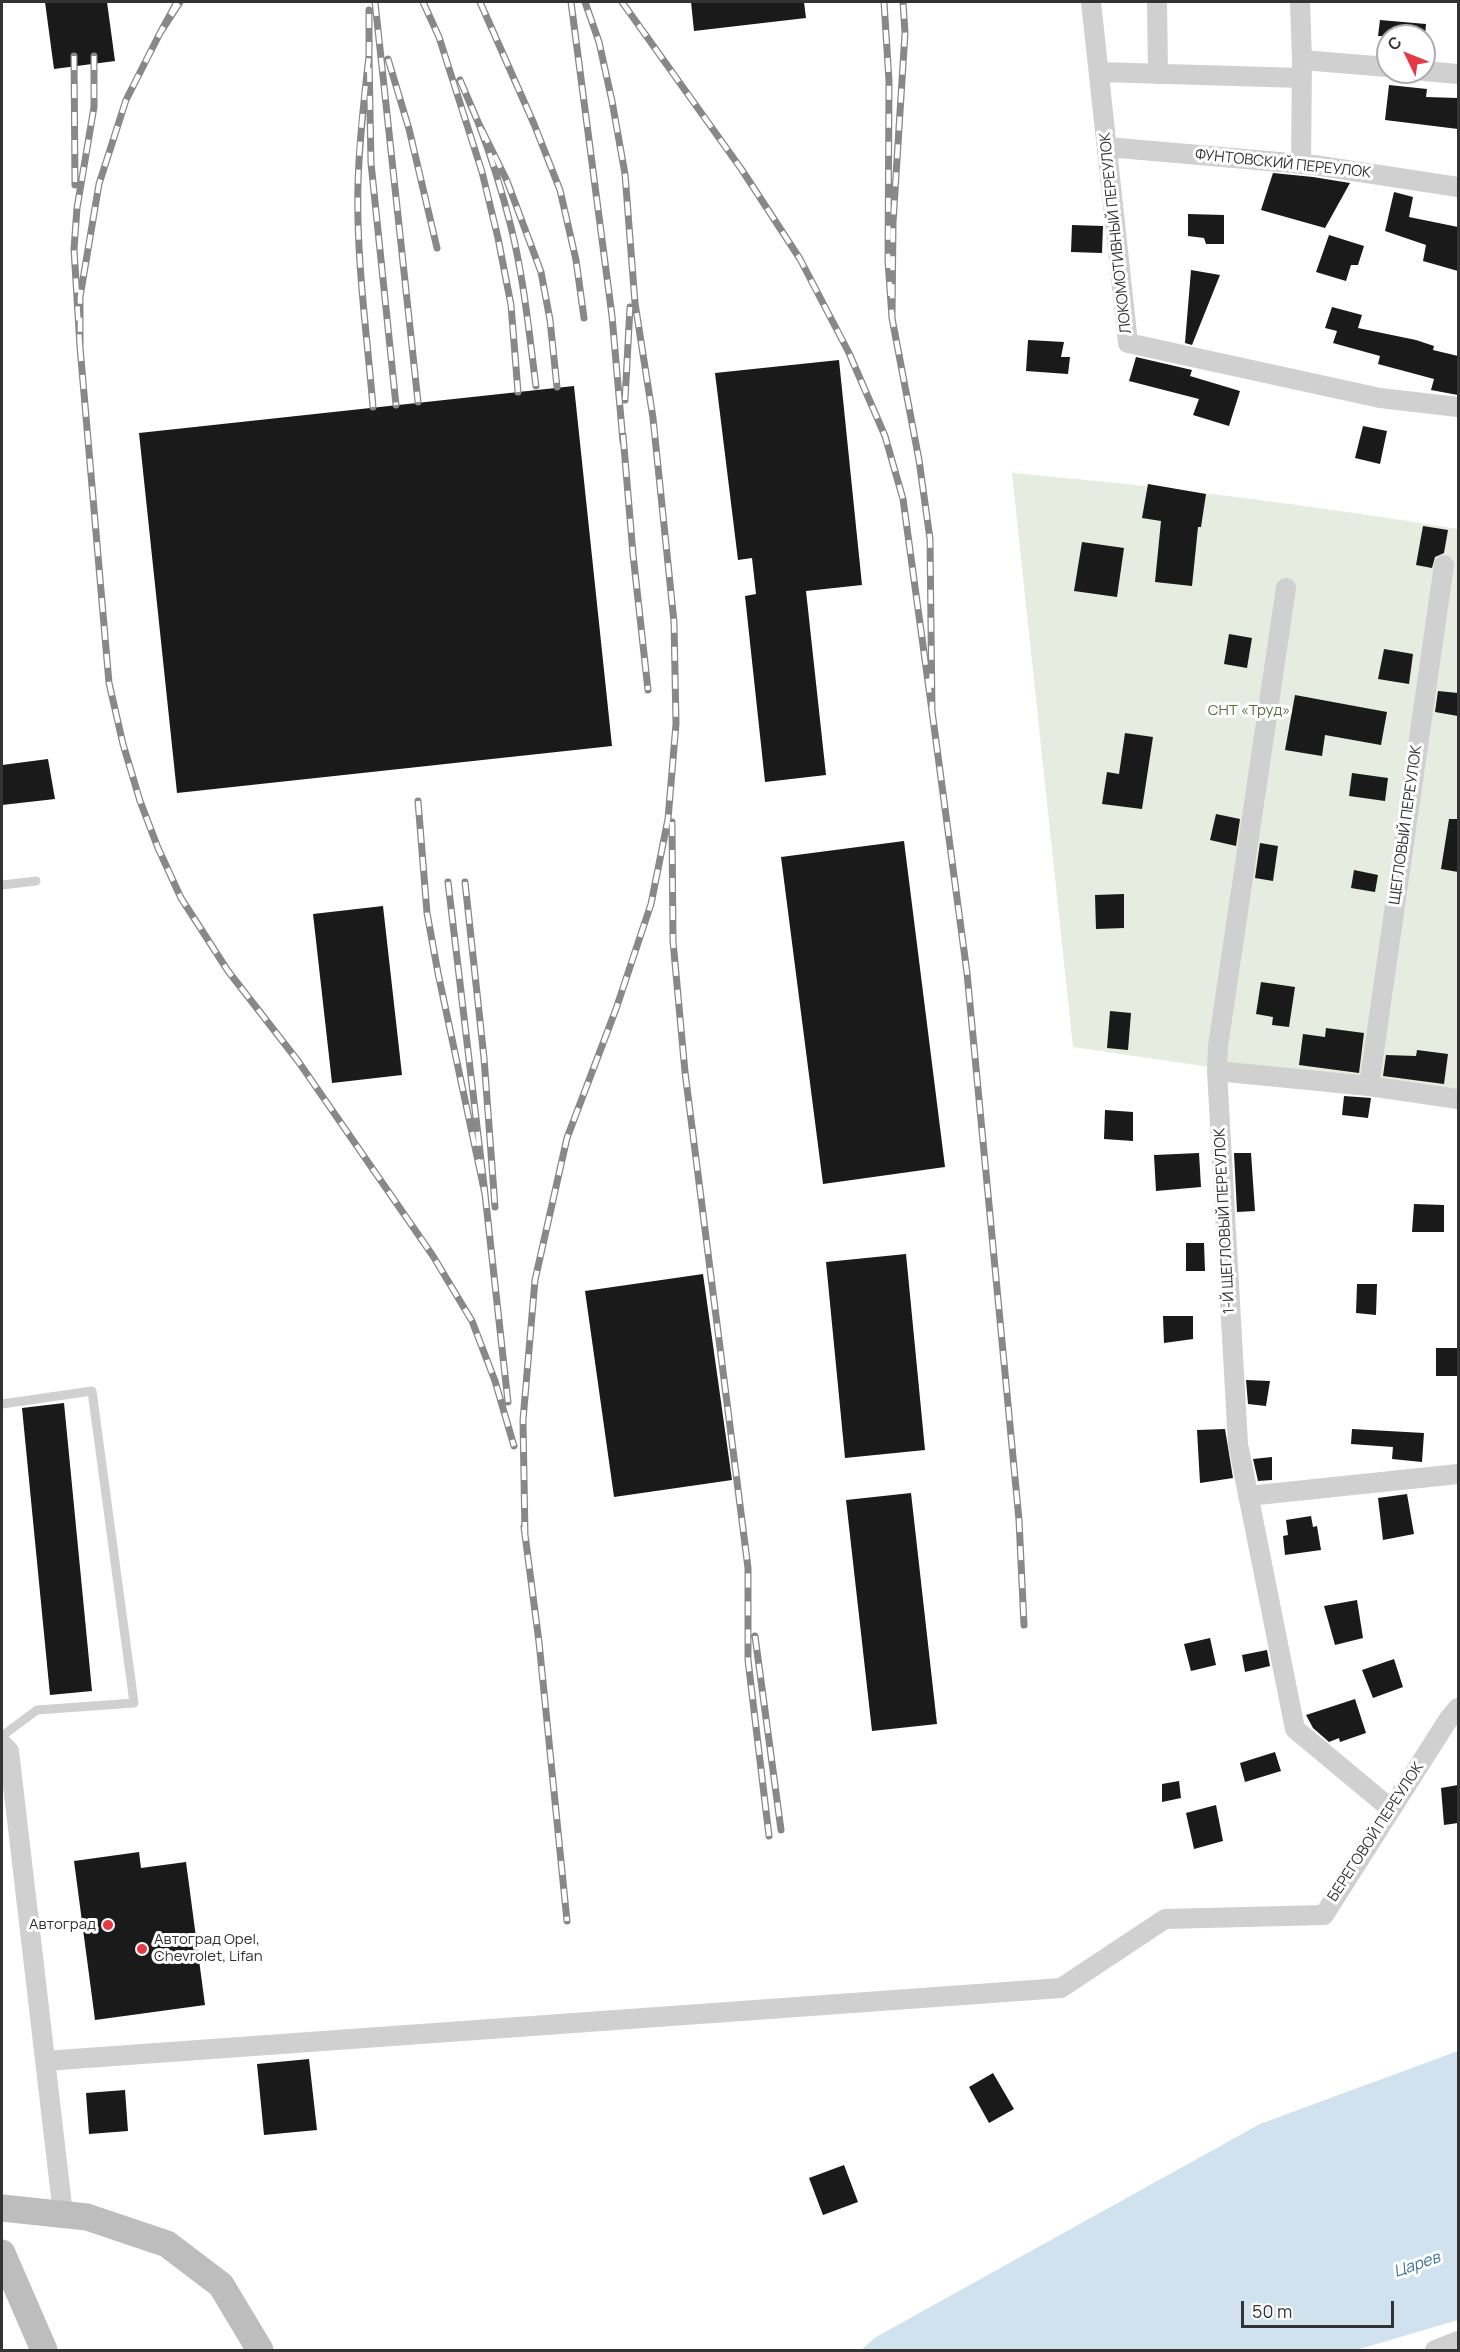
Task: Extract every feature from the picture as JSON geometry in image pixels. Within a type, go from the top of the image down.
[{"type":"street","name":"ЛОКОМОТИВНЫЙ ПЕРЕУЛОК","points":[[1091,2],[1128,343],[1380,398],[1458,407]]},
{"type":"street","points":[[1157,2],[1158,74]]},
{"type":"street","points":[[1300,2],[1301,164]]},
{"type":"street","points":[[1099,72],[1158,74],[1376,68]]},
{"type":"street","points":[[1436,72],[1458,74]]},
{"type":"street","name":"ФУНТОВСКИЙ ПЕРЕУЛОК","points":[[1107,147],[1301,164],[1458,187]]},
{"type":"street","name":"ЩЕГЛОВЫЙ ПЕРЕУЛОК","points":[[1369,1086],[1444,565]]},
{"type":"street","name":"1-Й ЩЕГЛОВЫЙ ПЕРЕУЛОК","points":[[1286,588],[1220,1034],[1217,1071],[1238,1444],[1295,1729],[1391,1809]]},
{"type":"street","points":[[1217,1071],[1369,1086],[1458,1099]]},
{"type":"street","points":[[1248,1496],[1458,1474]]},
{"type":"street","name":"БЕРЕГОВОЙ ПЕРЕУЛОК","points":[[45,2061],[1061,1988],[1165,1919],[1324,1915],[1448,1720],[1458,1708]]},
{"type":"street","points":[[2,1744],[9,1751],[63,2214]]},
{"type":"street","points":[[2,2208],[87,2217],[166,2244],[221,2285],[260,2350]]},
{"type":"street","points":[[5,2269],[44,2350]]},
{"type":"street","points":[[1436,2350],[1458,2341]]},
{"type":"lane","points":[[2,885],[36,881]]},
{"type":"lane","points":[[2,1404],[92,1391],[134,1703],[37,1710],[2,1736]]},
{"type":"green space","name":"СНТ «Труд»","points":[[1012,473],[1236,497],[1458,529],[1458,1090],[1210,1067],[1073,1047]]},
{"type":"water","name":"Царев","points":[[1458,2051],[1458,2320],[1356,2350],[861,2350],[876,2337],[1260,2124]]},
{"type":"building","points":[[45,2],[107,2],[115,61],[54,69]]},
{"type":"building","points":[[691,2],[804,2],[806,18],[694,31]]},
{"type":"building","points":[[1380,20],[1426,24],[1380,24]]},
{"type":"building","points":[[1389,85],[1427,89],[1426,97],[1458,98],[1458,129],[1385,120]]},
{"type":"building","points":[[1273,173],[1350,183],[1325,228],[1261,210]]},
{"type":"building","points":[[1394,192],[1413,197],[1409,217],[1458,227],[1458,271],[1423,261],[1426,245],[1385,231]]},
{"type":"building","points":[[1188,214],[1224,215],[1224,244],[1206,244],[1204,238],[1188,236]]},
{"type":"building","points":[[1072,225],[1103,226],[1102,253],[1071,252]]},
{"type":"building","points":[[1329,235],[1364,246],[1358,265],[1351,265],[1346,281],[1316,272]]},
{"type":"building","points":[[1191,270],[1220,275],[1192,345],[1185,343]]},
{"type":"building","points":[[1332,307],[1362,315],[1358,328],[1416,340],[1434,346],[1433,350],[1458,356],[1458,395],[1431,390],[1434,379],[1378,364],[1380,356],[1333,343],[1337,331],[1325,328]]},
{"type":"building","points":[[1028,340],[1064,342],[1061,357],[1070,357],[1068,374],[1026,371]]},
{"type":"building","points":[[1136,357],[1192,370],[1190,376],[1240,391],[1229,426],[1193,415],[1199,399],[1129,381]]},
{"type":"building","points":[[839,360],[862,585],[806,591],[826,775],[765,782],[745,596],[756,594],[752,558],[738,560],[715,373]]},
{"type":"building","points":[[574,386],[612,746],[177,793],[139,433]]},
{"type":"building","points":[[1363,426],[1387,431],[1380,464],[1355,458]]},
{"type":"building","points":[[1148,484],[1206,494],[1201,527],[1198,527],[1192,586],[1155,582],[1161,521],[1142,518]]},
{"type":"building","points":[[1423,526],[1448,530],[1444,553],[1435,557],[1432,568],[1416,565]]},
{"type":"building","points":[[1082,542],[1124,548],[1117,597],[1074,591]]},
{"type":"building","points":[[1229,634],[1252,638],[1247,668],[1224,664]]},
{"type":"building","points":[[1384,649],[1413,654],[1409,684],[1378,679]]},
{"type":"building","points":[[1438,691],[1458,693],[1458,716],[1435,712]]},
{"type":"building","points":[[1295,695],[1387,712],[1381,745],[1325,735],[1322,756],[1285,750]]},
{"type":"building","points":[[1125,733],[1153,737],[1142,809],[1102,804],[1107,772],[1119,774]]},
{"type":"building","points":[[48,759],[55,799],[2,805],[2,765]]},
{"type":"building","points":[[1352,773],[1388,778],[1385,801],[1349,796]]},
{"type":"building","points":[[1216,814],[1240,819],[1236,846],[1210,840]]},
{"type":"building","points":[[1449,819],[1458,819],[1458,872],[1441,869]]},
{"type":"building","points":[[904,841],[945,1167],[823,1184],[781,857]]},
{"type":"building","points":[[1260,843],[1278,846],[1273,881],[1255,878]]},
{"type":"building","points":[[1354,870],[1378,875],[1375,892],[1351,888]]},
{"type":"building","points":[[1124,894],[1124,928],[1096,929],[1095,895]]},
{"type":"building","points":[[383,906],[402,1075],[332,1083],[313,914]]},
{"type":"building","points":[[1261,982],[1295,987],[1289,1027],[1272,1025],[1273,1017],[1256,1014]]},
{"type":"building","points":[[1110,1011],[1131,1013],[1128,1050],[1107,1048]]},
{"type":"building","points":[[1326,1028],[1364,1033],[1359,1073],[1299,1065],[1303,1034],[1325,1037]]},
{"type":"building","points":[[1417,1050],[1448,1054],[1444,1084],[1383,1076],[1386,1055],[1416,1056]]},
{"type":"building","points":[[1344,1096],[1371,1098],[1368,1118],[1342,1115]]},
{"type":"building","points":[[1105,1110],[1133,1112],[1133,1141],[1104,1139]]},
{"type":"building","points":[[1199,1153],[1201,1187],[1156,1191],[1154,1155]]},
{"type":"building","points":[[1234,1153],[1251,1153],[1255,1211],[1237,1212]]},
{"type":"building","points":[[1414,1204],[1444,1205],[1444,1232],[1412,1232]]},
{"type":"building","points":[[1186,1243],[1204,1243],[1205,1271],[1186,1271]]},
{"type":"building","points":[[906,1254],[925,1450],[845,1458],[826,1262]]},
{"type":"building","points":[[703,1274],[732,1480],[614,1497],[585,1291]]},
{"type":"building","points":[[1357,1284],[1377,1284],[1376,1315],[1356,1313]]},
{"type":"building","points":[[1163,1316],[1193,1316],[1193,1339],[1164,1343]]},
{"type":"building","points":[[1436,1348],[1458,1348],[1458,1376],[1436,1376]]},
{"type":"building","points":[[1246,1380],[1270,1381],[1266,1406],[1248,1404]]},
{"type":"building","points":[[64,1403],[92,1691],[50,1695],[22,1408]]},
{"type":"building","points":[[1225,1429],[1233,1478],[1200,1483],[1197,1430]]},
{"type":"building","points":[[1352,1429],[1424,1433],[1422,1462],[1392,1459],[1393,1447],[1351,1444]]},
{"type":"building","points":[[1272,1457],[1272,1480],[1258,1481],[1253,1459]]},
{"type":"building","points":[[911,1493],[937,1724],[872,1731],[846,1500]]},
{"type":"building","points":[[1407,1494],[1414,1534],[1383,1540],[1378,1498]]},
{"type":"building","points":[[1311,1516],[1313,1527],[1317,1526],[1321,1550],[1285,1555],[1283,1536],[1288,1535],[1286,1520]]},
{"type":"building","points":[[1357,1600],[1363,1638],[1335,1645],[1324,1606]]},
{"type":"building","points":[[1210,1638],[1216,1665],[1191,1671],[1184,1644]]},
{"type":"building","points":[[1267,1650],[1270,1666],[1245,1672],[1242,1655]]},
{"type":"building","points":[[1394,1659],[1403,1687],[1373,1698],[1362,1670]]},
{"type":"building","points":[[1355,1699],[1366,1733],[1340,1742],[1339,1738],[1329,1742],[1313,1728],[1306,1715]]},
{"type":"building","points":[[1275,1752],[1281,1771],[1245,1782],[1240,1763]]},
{"type":"building","points":[[1179,1781],[1181,1798],[1162,1802],[1162,1784]]},
{"type":"building","points":[[1458,1785],[1458,1823],[1444,1825],[1441,1788]]},
{"type":"building","points":[[1216,1805],[1223,1841],[1194,1849],[1186,1813]]},
{"type":"building","name":"Автоград Opel, Chevrolet, Lifan","points":[[139,1852],[141,1868],[186,1862],[205,2005],[95,2020],[74,1861]]},
{"type":"building","points":[[309,2059],[317,2130],[264,2135],[257,2064]]},
{"type":"building","points":[[993,2073],[1014,2109],[989,2123],[969,2087]]},
{"type":"building","points":[[125,2090],[128,2131],[89,2134],[86,2093]]},
{"type":"building","points":[[844,2165],[858,2202],[823,2215],[809,2178]]},
{"type":"railway","points":[[177,2],[160,33],[180,2]]},
{"type":"railway","points":[[375,2],[418,402]]},
{"type":"railway","points":[[423,2],[439,37],[482,172],[511,305],[518,392]]},
{"type":"railway","points":[[480,2],[534,124],[560,190],[576,260],[584,318]]},
{"type":"railway","points":[[571,2],[612,316],[623,442]]},
{"type":"railway","points":[[525,1536],[523,1420],[535,1280],[567,1138],[616,1009],[651,904],[668,819],[676,724],[674,622],[653,418],[635,303],[625,174],[599,42],[585,2]]},
{"type":"railway","points":[[622,2],[742,170],[800,259],[849,353],[885,436],[903,499],[932,711],[930,539],[919,460],[892,318]]},
{"type":"railway","points":[[884,2],[889,81],[888,261],[892,318],[893,223],[905,33],[903,2]]},
{"type":"railway","points":[[369,10],[369,56]]},
{"type":"railway","points":[[94,56],[94,107],[77,208],[74,249],[80,347],[80,297],[99,184],[126,100],[160,33]]},
{"type":"railway","points":[[74,56],[75,185]]},
{"type":"railway","points":[[373,407],[360,268],[358,212],[359,152],[369,56],[371,163],[396,405]]},
{"type":"railway","points":[[388,59],[409,129],[437,248]]},
{"type":"railway","points":[[460,80],[478,122]]},
{"type":"railway","points":[[536,386],[516,247],[500,187],[478,122],[507,181],[541,272],[550,320],[557,387]]},
{"type":"railway","points":[[625,400],[630,307]]},
{"type":"railway","points":[[80,347],[109,683],[123,744],[140,801],[158,848],[181,898],[228,971],[298,1061],[433,1256],[472,1321],[495,1381],[514,1446]]},
{"type":"railway","points":[[623,435],[648,690]]},
{"type":"railway","points":[[932,711],[967,973],[1019,1520],[1024,1625]]},
{"type":"railway","points":[[418,801],[427,913],[485,1194],[448,882]]},
{"type":"railway","points":[[672,822],[673,941],[685,1072],[748,1568],[748,1660],[769,1836]]},
{"type":"railway","points":[[465,882],[484,1058],[495,1207]]},
{"type":"railway","points":[[485,1194],[508,1402]]},
{"type":"railway","points":[[524,1527],[539,1642],[567,1921]]},
{"type":"railway","points":[[755,1636],[781,1830]]},
{"type":"place","name":"Автоград","points":[[108,1925]]},
{"type":"place","name":"Автоград Opel, Chevrolet, Lifan","points":[[142,1949]]}]
